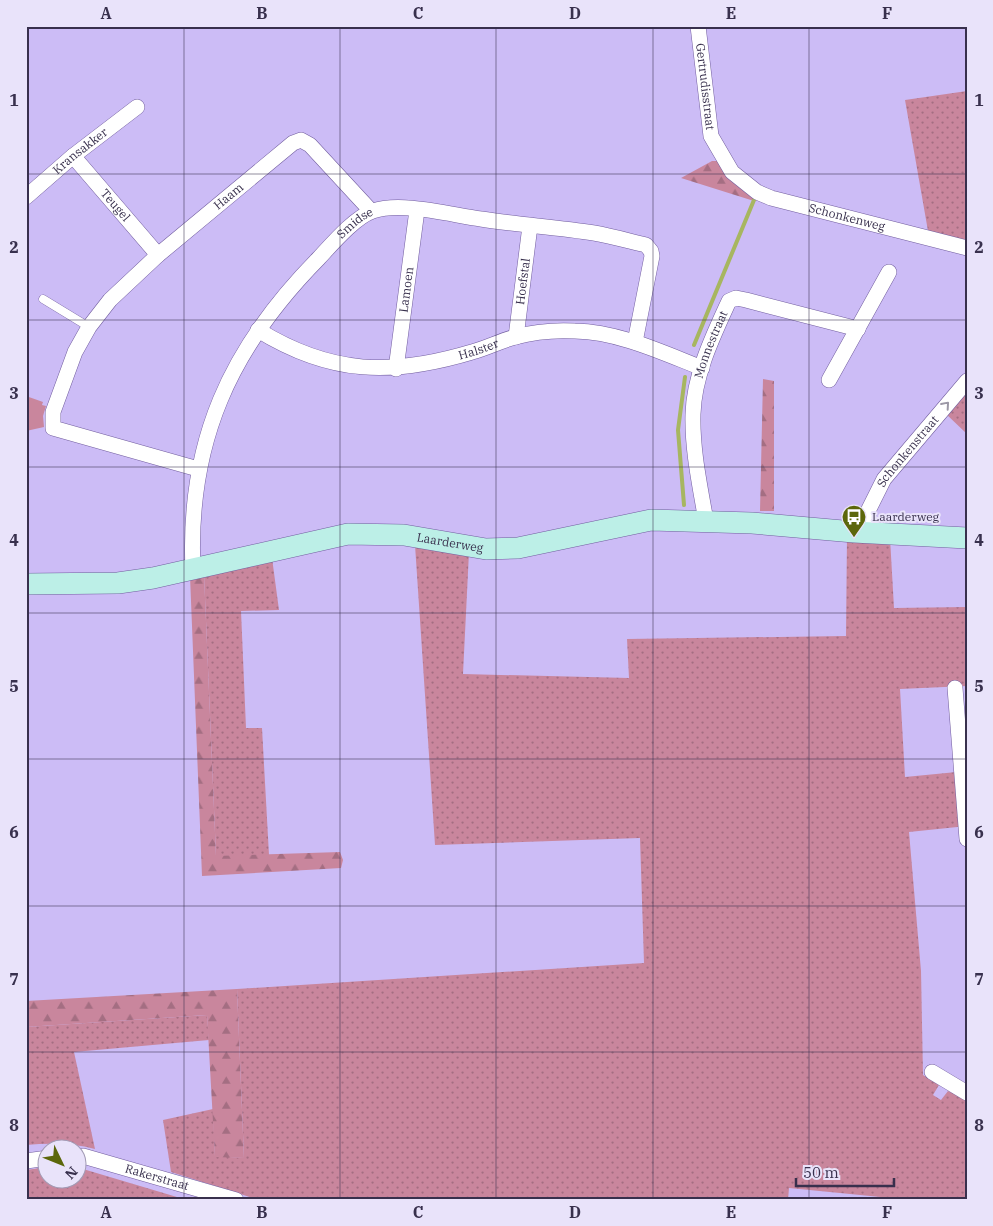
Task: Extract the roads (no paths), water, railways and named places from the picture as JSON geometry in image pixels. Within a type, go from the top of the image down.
[{"type":"street","name":"Gertrudisstraat","points":[[698,26],[711,136],[732,172]]},
{"type":"street","name":"Kransakker","points":[[26,197],[73,156],[137,107]]},
{"type":"street","name":"Haam","points":[[198,469],[53,428],[53,412],[75,352],[89,327],[110,300],[158,255],[293,142],[301,140],[310,145],[371,212]]},
{"type":"street","name":"Teugel","points":[[73,156],[158,255]]},
{"type":"street","name":"Schonkenweg","points":[[732,172],[747,185],[768,197],[967,248]]},
{"type":"street","name":"Smidse","points":[[193,570],[193,505],[198,469],[222,391],[258,330],[309,268],[346,231],[371,212],[387,208],[417,210],[595,233],[646,245],[651,251],[635,342]]},
{"type":"street","name":"Lamoen","points":[[396,369],[417,210]]},
{"type":"street","name":"Hoefstal","points":[[516,337],[530,226]]},
{"type":"street","points":[[829,380],[889,272]]},
{"type":"street","name":"Monnestraat","points":[[706,521],[694,445],[693,413],[702,368],[729,301],[736,298],[858,329]]},
{"type":"street","name":"Halster","points":[[258,330],[280,344],[310,358],[340,365],[396,369],[453,358],[516,337],[576,331],[635,342],[702,368]]},
{"type":"street","name":"Schonkenstraat","points":[[866,533],[869,508],[884,479],[967,381]]},
{"type":"street","name":"Laarderweg","points":[[26,584],[118,583],[193,570],[348,534],[404,535],[486,549],[518,548],[651,520],[706,521],[866,533],[967,538]]},
{"type":"street","points":[[955,688],[967,840]]},
{"type":"street","points":[[932,1072],[967,1093]]},
{"type":"street","name":"Rakerstraat","points":[[88,1160],[236,1200]]},
{"type":"lane","points":[[42,299],[89,327]]},
{"type":"waterway","points":[[694,345],[754,200]]},
{"type":"waterway","points":[[684,505],[678,430],[685,377]]},
{"type":"place","name":"Laarderweg","points":[[854,538]]}]
